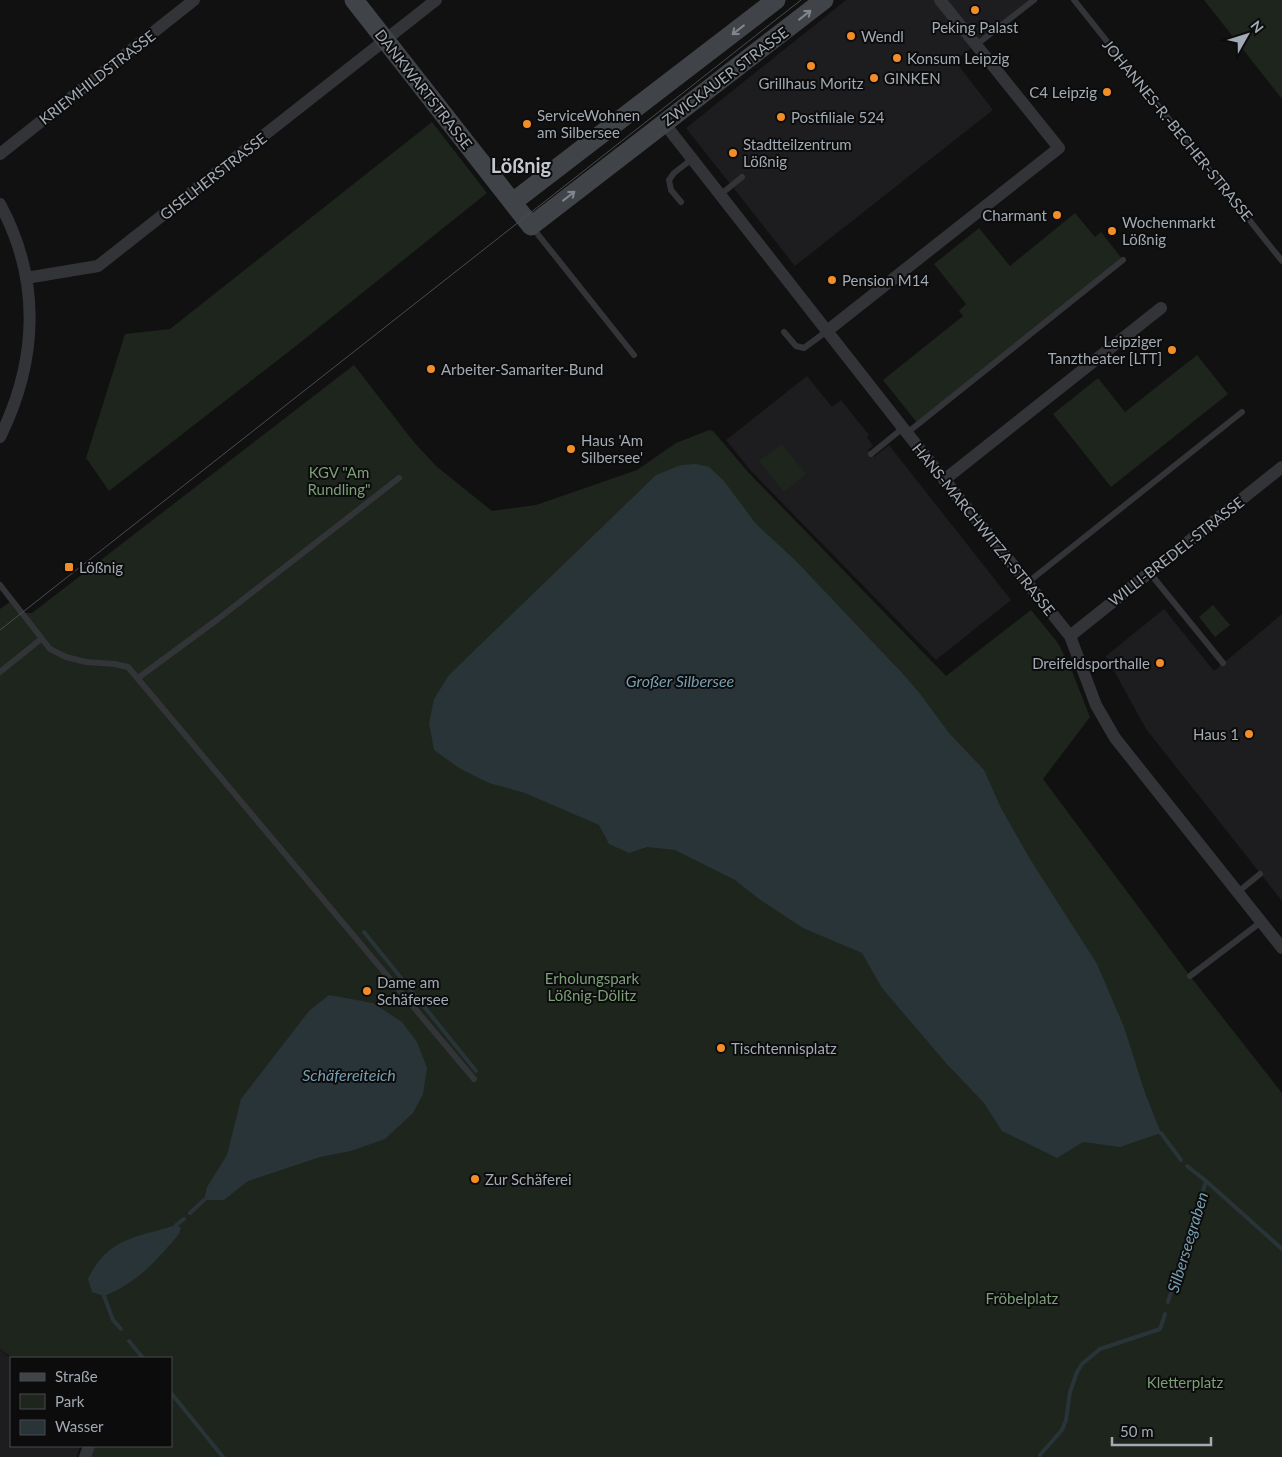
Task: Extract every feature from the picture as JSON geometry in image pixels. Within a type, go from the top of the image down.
[{"type":"main road","name":"DANKWARTSTRASSE","points":[[354,0],[531,226]]},
{"type":"main road","name":"ZWICKAUER STRASSE","points":[[513,202],[776,0]]},
{"type":"main road","name":"ZWICKAUER STRASSE","points":[[531,226],[824,0]]},
{"type":"street","name":"KRIEMHILDSTRASSE","points":[[0,154],[194,0]]},
{"type":"street","name":"GISELHERSTRASSE","points":[[26,278],[98,266],[436,0]]},
{"type":"street","points":[[826,331],[1059,148],[940,0]]},
{"type":"street","name":"HANS-MARCHWITZA-STRASSE","points":[[664,123],[826,331],[1070,636],[1096,705],[1116,738],[1282,948]]},
{"type":"street","points":[[0,204],[19,247],[26,278],[30,314],[27,361],[20,391],[0,437]]},
{"type":"street","points":[[944,480],[1161,308]]},
{"type":"street","name":"WILLI-BREDEL-STRASSE","points":[[1070,636],[1282,467]]},
{"type":"lane","points":[[976,45],[1034,0]]},
{"type":"lane","name":"JOHANNES-R.-BECHER-STRASSE","points":[[1074,0],[1282,261]]},
{"type":"lane","points":[[681,202],[672,190],[669,180],[674,173],[692,160]]},
{"type":"lane","points":[[720,195],[742,177]]},
{"type":"lane","points":[[531,226],[634,355]]},
{"type":"lane","points":[[871,454],[905,430],[1123,260]]},
{"type":"lane","points":[[784,332],[796,346],[804,348],[826,331]]},
{"type":"lane","points":[[1027,583],[1242,412]]},
{"type":"lane","points":[[138,678],[218,619],[399,478]]},
{"type":"lane","points":[[1149,572],[1223,663]]},
{"type":"lane","points":[[0,584],[50,650],[66,657],[86,662],[128,667],[474,1079]]},
{"type":"lane","points":[[0,672],[41,639]]},
{"type":"lane","points":[[1238,892],[1260,874]]},
{"type":"lane","points":[[1190,976],[1261,922]]},
{"type":"shaded area","points":[[846,0],[1030,0],[955,61],[993,110],[795,266],[686,128]]},
{"type":"shaded area","points":[[807,376],[832,407],[841,400],[869,435],[867,437],[873,446],[868,450],[874,457],[889,445],[1011,600],[936,660],[751,471],[726,440]]},
{"type":"shaded area","points":[[1164,609],[1214,671],[1282,614],[1282,901],[1146,729],[1106,656]]},
{"type":"shaded area","points":[[0,1349],[10,1358],[10,1447],[80,1447],[77,1457],[0,1457]]},
{"type":"green space","points":[[1204,0],[1282,0],[1282,99]]},
{"type":"green space","points":[[432,122],[487,193],[296,346],[109,491],[86,458],[125,334],[170,329]]},
{"type":"green space","points":[[1075,213],[1095,237],[1101,232],[1123,260],[918,424],[883,380],[963,316],[959,311],[966,304],[934,264],[979,228],[1010,266]]},
{"type":"green space","points":[[1197,355],[1228,394],[1111,487],[1053,414],[1098,378],[1125,412]]},
{"type":"green space","name":"Erholungspark Lößnig-Dölitz","points":[[354,365],[413,441],[436,466],[492,511],[536,505],[637,470],[676,443],[709,430],[713,431],[748,472],[946,676],[1031,610],[1058,643],[1071,669],[1090,717],[1043,779],[1190,976],[1282,1093],[1282,1457],[85,1457],[89,1447],[172,1447],[172,1357],[11,1357],[0,1349],[0,609],[11,601],[21,613],[32,613]]},
{"type":"green space","points":[[782,444],[806,474],[784,492],[759,461]]},
{"type":"green space","points":[[1213,605],[1230,625],[1215,637],[1199,617]]},
{"type":"water","name":"Großer Silbersee","points":[[696,464],[709,467],[724,481],[756,524],[796,561],[902,673],[949,733],[984,770],[1001,808],[1030,859],[1097,964],[1124,1027],[1145,1093],[1161,1133],[1120,1147],[1083,1142],[1057,1158],[1002,1131],[984,1103],[946,1063],[882,988],[862,953],[803,928],[759,899],[735,880],[675,850],[647,847],[629,853],[609,844],[599,825],[525,793],[489,783],[459,768],[434,750],[429,723],[434,699],[449,675],[656,475],[681,465]]},
{"type":"water","name":"Schäfereiteich","points":[[329,995],[373,1003],[402,1022],[417,1042],[427,1068],[423,1094],[413,1113],[385,1139],[351,1151],[320,1157],[248,1181],[224,1200],[204,1200],[207,1187],[227,1155],[241,1099],[309,1011]]},
{"type":"water","points":[[176,1225],[181,1228],[179,1234],[154,1262],[136,1278],[104,1296],[92,1292],[88,1279],[96,1265],[114,1247],[124,1241]]},
{"type":"waterway","points":[[364,932],[476,1071]]},
{"type":"waterway","points":[[1161,1133],[1181,1160]]},
{"type":"waterway","points":[[1187,1166],[1282,1249]]},
{"type":"waterway","name":"Silberseegraben","points":[[1168,1302],[1206,1181]]},
{"type":"waterway","points":[[190,1213],[204,1200]]},
{"type":"waterway","points":[[176,1225],[184,1219]]},
{"type":"waterway","points":[[104,1296],[113,1320],[121,1329]]},
{"type":"waterway","name":"Silberseegraben","points":[[1040,1455],[1062,1430],[1066,1420],[1070,1392],[1082,1364],[1100,1349],[1160,1329],[1165,1314]]},
{"type":"waterway","points":[[129,1341],[142,1357]]},
{"type":"waterway","points":[[172,1394],[223,1457]]},
{"type":"tram line","points":[[0,630],[801,0]]},
{"type":"place","name":"Peking Palast","points":[[975,10]]},
{"type":"place","name":"Wendl","points":[[851,36]]},
{"type":"place","name":"Konsum Leipzig","points":[[897,58]]},
{"type":"place","name":"Grillhaus Moritz","points":[[811,66]]},
{"type":"place","name":"GINKEN","points":[[874,78]]},
{"type":"place","name":"C4 Leipzig","points":[[1107,92]]},
{"type":"place","name":"Postfiliale 524","points":[[781,117]]},
{"type":"place","name":"ServiceWohnen am Silbersee","points":[[527,124]]},
{"type":"place","name":"Stadtteilzentrum Lößnig","points":[[733,153]]},
{"type":"place","name":"Charmant","points":[[1057,215]]},
{"type":"place","name":"Wochenmarkt Lößnig","points":[[1112,231]]},
{"type":"place","name":"Pension M14","points":[[832,280]]},
{"type":"place","name":"Leipziger Tanztheater [LTT]","points":[[1172,350]]},
{"type":"place","name":"Arbeiter-Samariter-Bund","points":[[431,369]]},
{"type":"place","name":"Haus 'Am Silbersee'","points":[[571,449]]},
{"type":"place","name":"Lößnig","points":[[69,567]]},
{"type":"place","name":"Dreifeldsporthalle","points":[[1160,663]]},
{"type":"place","name":"Haus 1","points":[[1249,734]]},
{"type":"place","name":"Dame am Schäfersee","points":[[367,991]]},
{"type":"place","name":"Tischtennisplatz","points":[[721,1048]]},
{"type":"place","name":"Zur Schäferei","points":[[475,1179]]},
{"type":"district","name":"Lößnig","points":[[521,165]]},
{"type":"park label","name":"KGV \"Am Rundling\"","points":[[339,480]]},
{"type":"park label","name":"Fröbelplatz","points":[[1022,1298]]},
{"type":"park label","name":"Kletterplatz","points":[[1185,1382]]}]
